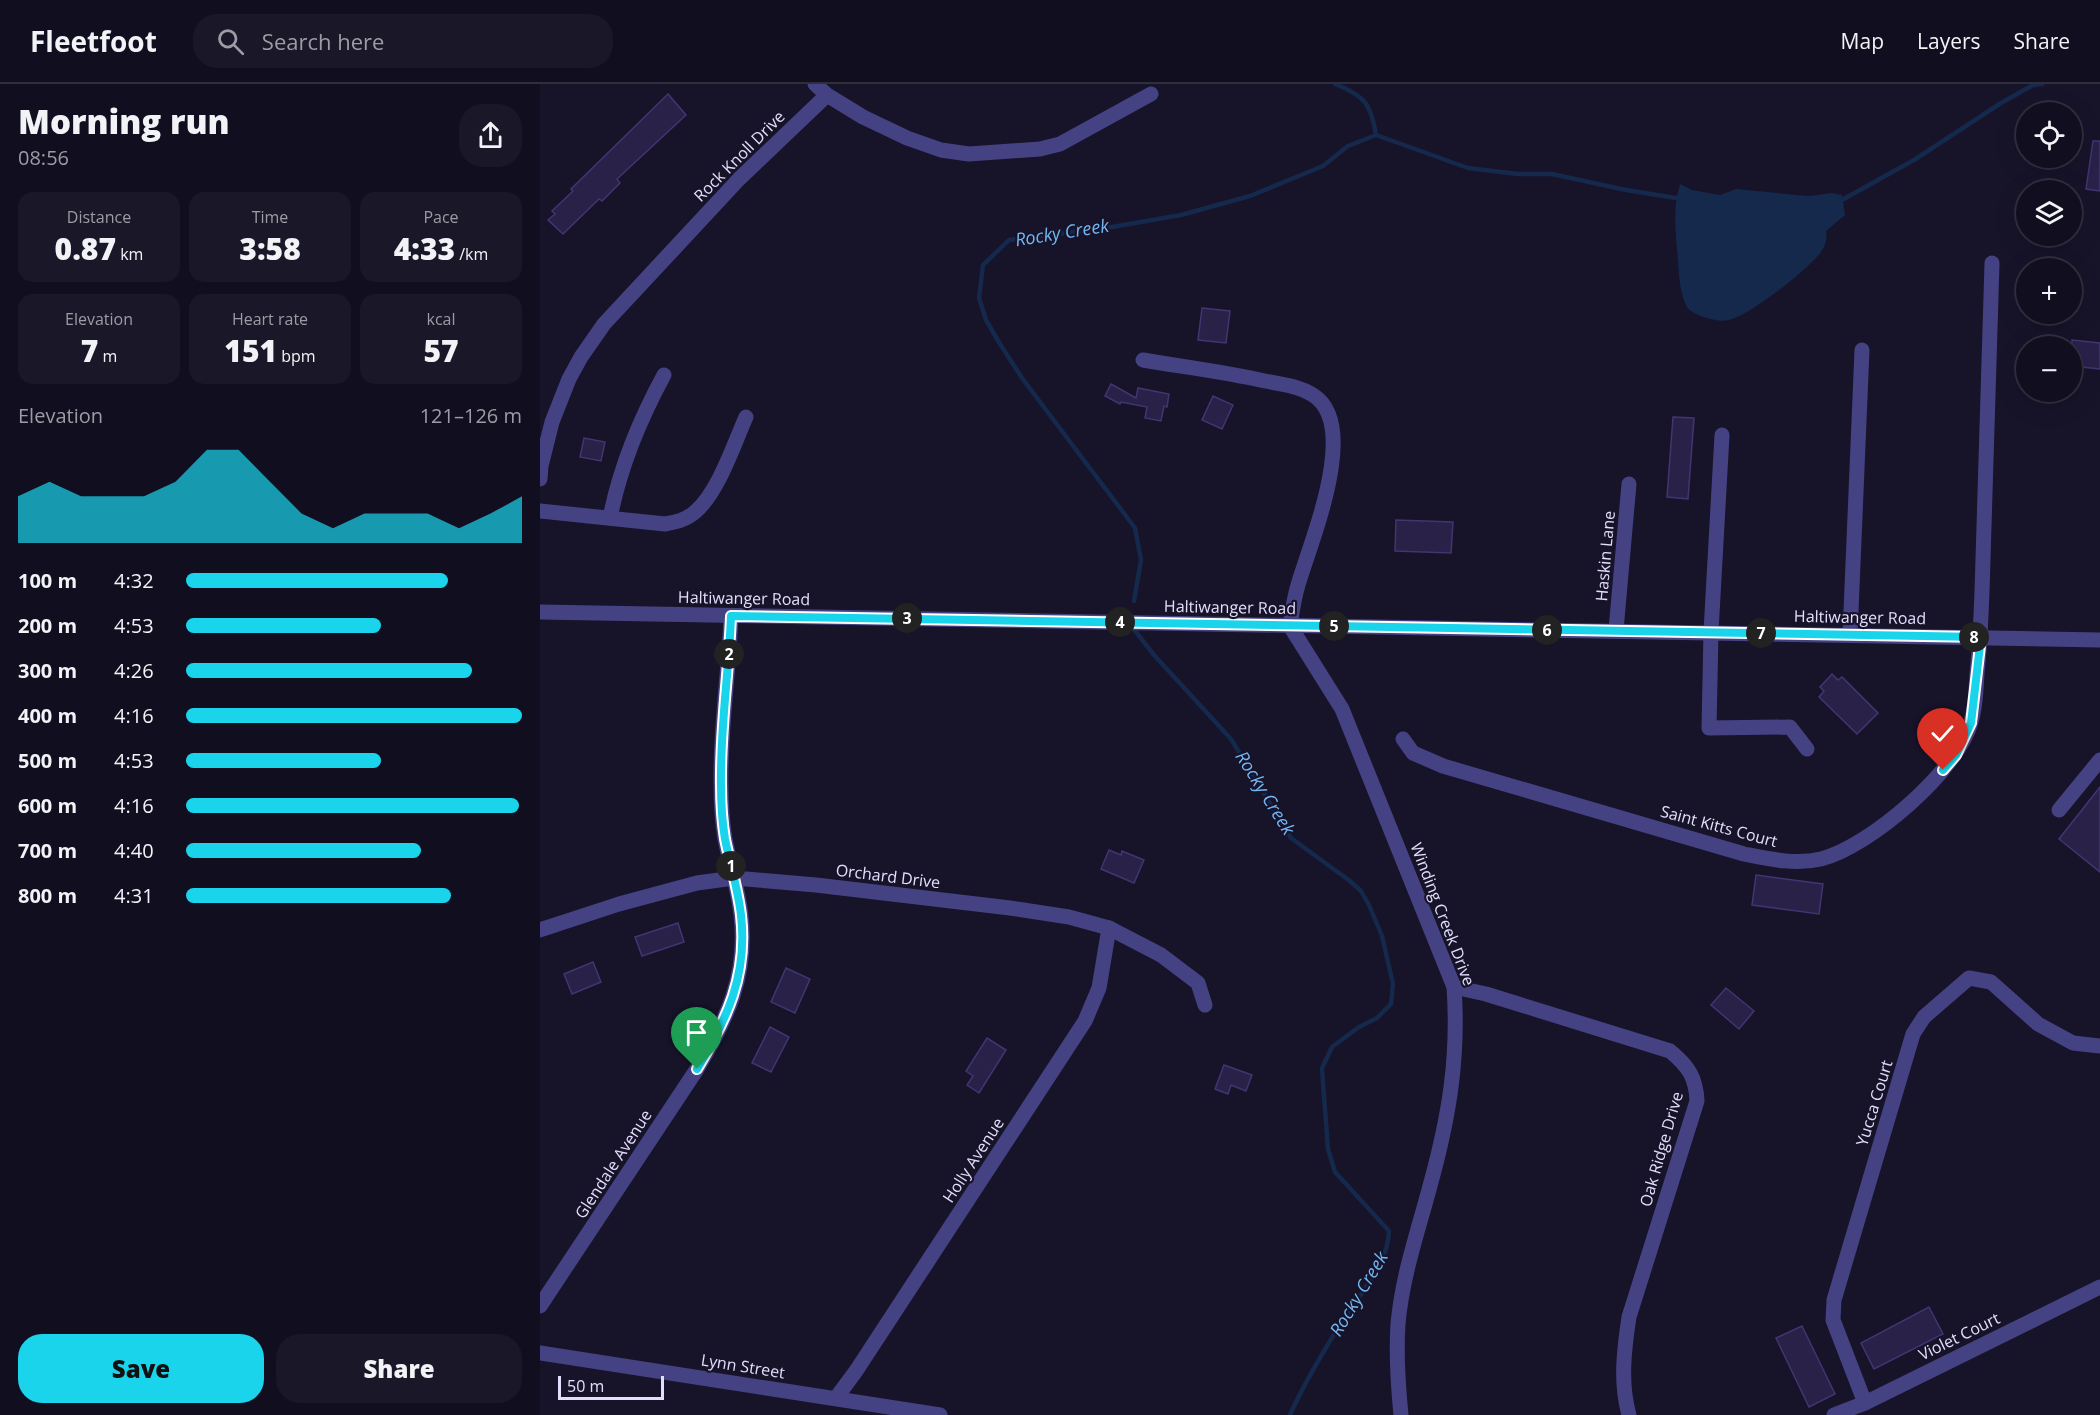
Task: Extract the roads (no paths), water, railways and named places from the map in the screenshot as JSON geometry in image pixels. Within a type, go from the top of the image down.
[{"type":"street","points":[[815,84],[827,95],[863,117],[907,138],[941,150],[969,153],[1040,148],[1060,144],[1151,94]]},
{"type":"street","name":"Rock Knoll Drive","points":[[540,478],[552,422],[569,379],[604,324],[739,179],[827,95]]},
{"type":"street","name":"Saint Kitts Court","points":[[1403,739],[1413,753],[1443,766],[1769,859],[1791,862],[1819,860],[1844,852],[1881,827],[1928,786],[1956,755],[1971,723],[1981,637],[1992,263]]},
{"type":"street","points":[[1850,635],[1862,350]]},
{"type":"street","points":[[1143,360],[1237,374],[1300,389],[1321,400],[1331,417],[1333,432],[1331,465],[1322,510],[1297,587],[1290,626]]},
{"type":"street","points":[[610,518],[626,457],[644,412],[664,375]]},
{"type":"street","points":[[540,511],[665,524],[684,520],[696,512],[717,483],[746,417]]},
{"type":"street","points":[[1722,435],[1711,632],[1709,728],[1790,727],[1808,748]]},
{"type":"street","name":"Haskin Lane","points":[[1616,630],[1629,484]]},
{"type":"street","name":"Haltiwanger Road","points":[[540,612],[2100,640]]},
{"type":"street","name":"Glendale Avenue","points":[[540,1306],[720,1031],[728,1013],[738,977],[742,940],[741,914],[725,837],[721,786],[721,737],[731,616]]},
{"type":"street","name":"Winding Creek Drive","points":[[1290,626],[1342,709],[1454,987],[1457,1027],[1448,1113],[1416,1238],[1398,1323],[1397,1376],[1401,1415]]},
{"type":"street","points":[[2059,810],[2100,760]]},
{"type":"street","name":"Orchard Drive","points":[[540,930],[697,883],[734,878],[816,885],[1010,908],[1070,917],[1108,928],[1161,955],[1198,982],[1205,1005]]},
{"type":"street","name":"Holly Avenue","points":[[836,1398],[981,1182],[1085,1021],[1099,988],[1108,928]]},
{"type":"street","name":"Yucca Court","points":[[1865,1402],[1833,1320],[1834,1300],[1913,1034],[1924,1017],[1969,978],[1991,982],[2038,1024],[2073,1043],[2100,1046]]},
{"type":"street","name":"Oak Ridge Drive","points":[[1454,987],[1486,994],[1670,1051],[1684,1062],[1696,1085],[1697,1101],[1629,1317],[1623,1353],[1624,1399],[1629,1415]]},
{"type":"street","name":"Violet Court","points":[[1834,1415],[2100,1287]]},
{"type":"street","name":"Lynn Street","points":[[540,1353],[940,1415]]},
{"type":"water","points":[[1680,184],[1692,190],[1720,195],[1736,189],[1810,196],[1832,193],[1842,195],[1845,215],[1826,231],[1826,242],[1821,252],[1792,280],[1738,317],[1725,321],[1713,320],[1690,310],[1681,291],[1675,223]]},
{"type":"waterway","name":"Rocky Creek","points":[[1335,84],[1365,102],[1372,116],[1376,135]]},
{"type":"waterway","points":[[1842,200],[1914,160],[2001,103],[2033,85],[2042,84]]},
{"type":"waterway","points":[[1376,135],[1468,168],[1518,174],[1552,174],[1676,198]]},
{"type":"waterway","name":"Rocky Creek","points":[[1134,601],[1141,560],[1135,528],[1022,378],[986,320],[979,298],[983,265],[1009,240],[1112,227],[1181,215],[1250,196],[1323,166],[1348,146],[1376,135]]},
{"type":"waterway","name":"Rocky Creek","points":[[1133,628],[1154,655],[1231,739],[1291,838],[1361,891],[1382,936],[1393,984],[1391,1004],[1377,1018],[1359,1027],[1332,1047],[1322,1068],[1328,1149],[1335,1172],[1389,1231],[1387,1244],[1378,1268],[1327,1345],[1290,1415]]}]
